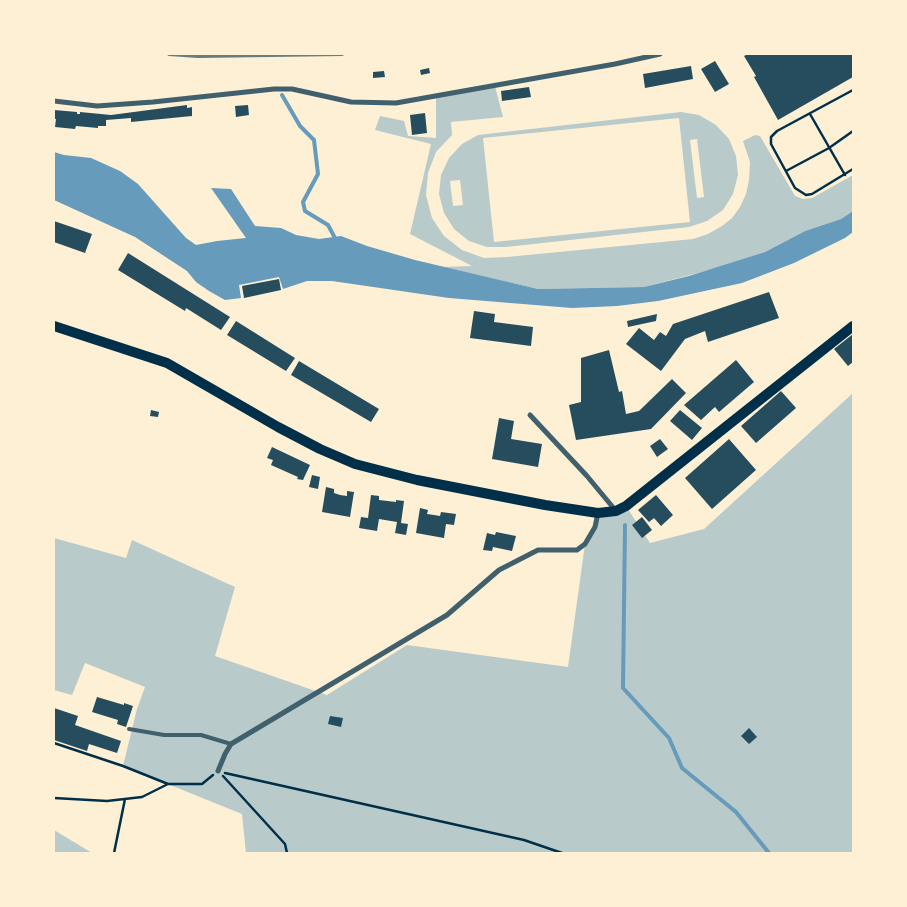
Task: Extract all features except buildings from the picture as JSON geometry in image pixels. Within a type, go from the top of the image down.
[{"type":"main road","points":[[54,326],[167,363],[320,450],[355,464],[417,480],[598,513],[616,511],[626,506],[853,326]]},
{"type":"street","points":[[54,101],[97,106],[274,89],[292,89],[351,102],[396,103],[660,54]]},
{"type":"street","points":[[530,414],[587,476],[616,511]]},
{"type":"street","points":[[218,771],[231,744],[447,615],[499,570],[538,550],[576,550],[581,547],[585,544],[594,527],[598,513]]},
{"type":"lane","points":[[129,729],[164,735],[201,735],[231,744]]},
{"type":"path","points":[[853,90],[777,131],[771,137],[771,144],[795,188],[806,195],[812,194],[853,169]]},
{"type":"path","points":[[810,114],[845,175]]},
{"type":"path","points":[[786,172],[829,148],[853,131]]},
{"type":"path","points":[[54,743],[123,766],[168,784],[202,784],[218,771]]},
{"type":"path","points":[[218,771],[285,844],[287,853]]},
{"type":"path","points":[[218,771],[524,840],[562,853]]},
{"type":"path","points":[[54,798],[107,801],[142,798],[168,784]]},
{"type":"path","points":[[114,853],[125,799]]},
{"type":"shaded area","points":[[495,86],[503,117],[451,122],[452,135],[436,152],[428,173],[426,195],[432,218],[444,236],[462,250],[484,258],[693,239],[708,234],[732,218],[740,207],[746,194],[750,162],[743,141],[755,135],[760,136],[795,196],[803,199],[812,198],[853,175],[853,211],[841,219],[805,231],[765,252],[721,267],[644,287],[538,289],[443,267],[472,266],[410,234],[431,144],[375,130],[380,116],[404,121],[408,136],[436,138],[436,97]]},
{"type":"shaded area","points":[[681,112],[699,115],[716,125],[729,139],[736,156],[738,175],[733,194],[723,210],[707,221],[689,227],[506,247],[487,247],[469,241],[454,229],[444,213],[439,194],[441,175],[449,158],[462,144],[478,135]],"holes":[[[679,118],[690,222],[494,242],[483,138]],[[697,139],[704,197],[697,198],[690,140]],[[460,180],[463,205],[453,206],[450,181]]]},
{"type":"shaded area","points":[[853,393],[853,853],[246,853],[242,814],[123,766],[137,709],[145,687],[85,663],[72,695],[54,690],[54,538],[126,558],[132,540],[235,587],[215,656],[327,695],[407,645],[568,667],[585,544],[595,527],[598,513],[626,506],[650,543],[704,529]]},
{"type":"shaded area","points":[[54,830],[92,853],[54,853]]},
{"type":"water","points":[[54,152],[91,158],[120,171],[138,184],[186,238],[196,245],[246,238],[211,188],[231,189],[255,226],[281,228],[296,235],[319,239],[341,236],[415,260],[538,289],[644,287],[689,276],[765,252],[805,231],[841,219],[853,211],[853,232],[845,238],[794,263],[742,283],[658,301],[617,306],[572,308],[449,298],[332,281],[307,281],[283,289],[279,277],[239,285],[241,298],[225,300],[196,282],[187,271],[135,237],[54,200]]},
{"type":"waterway","points":[[282,95],[300,126],[314,140],[318,174],[303,202],[305,211],[328,225],[336,243]]},
{"type":"waterway","points":[[625,525],[623,688],[669,738],[682,768],[736,812],[769,853]]},
{"type":"railway","points":[[169,54],[198,56],[342,54]]}]
